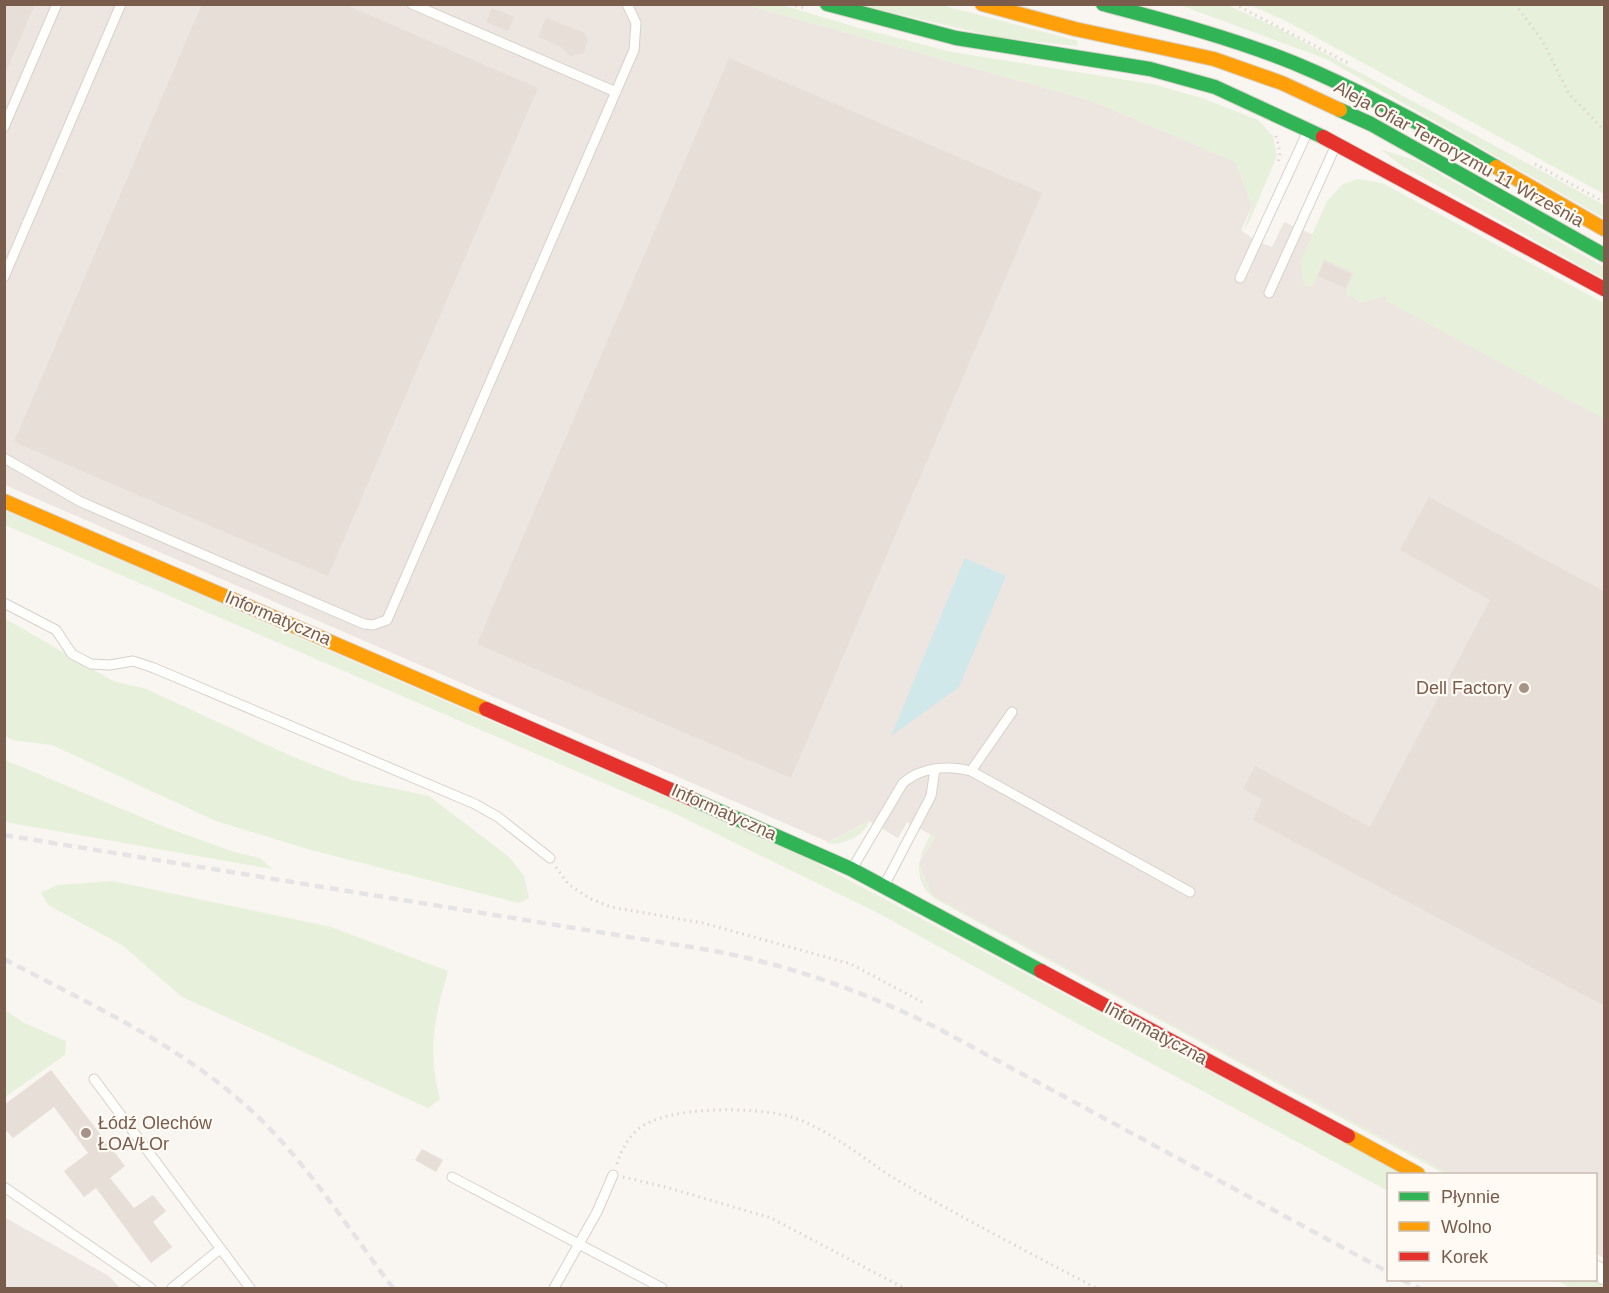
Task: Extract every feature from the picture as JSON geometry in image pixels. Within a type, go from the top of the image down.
[{"type":"street","points":[[827,4],[956,38],[1150,69],[1215,87],[1309,129],[1605,289]]},
{"type":"street","name":"Aleja Ofiar Terroryzmu 11 Września","points":[[982,4],[1129,41],[1222,61],[1327,102],[1371,124],[1605,255]]},
{"type":"street","name":"Aleja Ofiar Terroryzmu 11 Września","points":[[1103,4],[1157,12],[1330,79],[1395,112],[1605,230]]},
{"type":"street","points":[[1129,41],[1134,8]]},
{"type":"street","points":[[1153,45],[1157,12]]},
{"type":"street","name":"Informatyczna","points":[[4,501],[336,643],[851,869],[1416,1173]]},
{"type":"lane","points":[[4,127],[57,4]]},
{"type":"lane","points":[[4,277],[122,4]]},
{"type":"lane","points":[[412,4],[616,92]]},
{"type":"lane","points":[[4,458],[81,502],[354,619],[373,625],[387,620],[634,50],[637,36],[636,23],[627,4]]},
{"type":"lane","points":[[1240,278],[1309,129]]},
{"type":"lane","points":[[1269,293],[1337,144]]},
{"type":"lane","points":[[4,603],[57,630],[72,654],[91,664],[110,665],[134,661],[154,668],[475,804],[498,817],[550,858]]},
{"type":"lane","points":[[970,771],[1012,712]]},
{"type":"lane","points":[[851,869],[903,783],[915,773],[951,766],[970,771],[1190,892]]},
{"type":"lane","points":[[884,887],[932,796],[936,770]]},
{"type":"lane","points":[[94,1079],[250,1288]]},
{"type":"lane","points":[[554,1288],[580,1244],[613,1175]]},
{"type":"lane","points":[[452,1178],[662,1288]]},
{"type":"lane","points":[[4,1187],[151,1288]]},
{"type":"lane","points":[[172,1288],[220,1249]]},
{"type":"path","points":[[790,4],[813,11]]},
{"type":"path","points":[[1515,4],[1542,40],[1569,94],[1605,130]]},
{"type":"path","points":[[1272,128],[1281,152],[1274,174]]},
{"type":"path","points":[[550,858],[568,884],[589,898],[611,908],[703,924],[851,964],[922,1002]]},
{"type":"path","points":[[904,1288],[771,1218],[669,1188],[613,1175],[626,1142],[637,1130],[655,1121],[706,1108],[788,1116],[819,1129],[946,1208],[1096,1288]]},
{"type":"shaded area","points":[[5,5],[747,5],[1092,101],[1236,162],[1252,206],[1241,230],[1256,241],[1272,247],[1284,222],[1316,236],[1604,340],[1604,1258],[1597,1254],[1597,1173],[1448,1173],[932,896],[919,863],[935,837],[907,822],[898,838],[869,821],[828,842],[5,485]]},
{"type":"shaded area","points":[[4,1217],[109,1276],[120,1288],[5,1288]]},
{"type":"green space","points":[[747,5],[782,5],[952,52],[1152,84],[1202,98],[1258,120],[1273,136],[1277,156],[1243,232],[1252,206],[1235,162],[1092,101]]},
{"type":"green space","points":[[860,5],[941,5],[1078,41],[1077,46],[1001,38]]},
{"type":"green space","points":[[1180,5],[1227,5],[1278,28],[1604,205],[1604,218],[1326,59]]},
{"type":"green space","points":[[1250,5],[1604,5],[1604,194],[1284,20]]},
{"type":"green space","points":[[1380,149],[1417,161],[1604,267],[1604,279],[1402,166]]},
{"type":"green space","points":[[1358,179],[1382,183],[1604,303],[1604,419],[1386,301],[1385,296],[1362,303],[1345,294],[1354,273],[1324,259],[1314,284],[1310,287],[1304,285],[1300,262],[1327,201],[1343,184]]},
{"type":"green space","points":[[4,510],[807,858],[1401,1173],[1387,1173],[1387,1190],[880,914],[678,815],[5,525]]},
{"type":"green space","points":[[4,618],[113,681],[146,689],[291,756],[352,780],[429,796],[508,856],[524,876],[529,898],[519,903],[311,850],[216,821],[52,745],[12,740],[5,736]]},
{"type":"green space","points":[[5,760],[165,827],[234,852],[260,858],[272,869],[5,822]]},
{"type":"green space","points":[[869,821],[859,835],[840,843],[827,843]]},
{"type":"green space","points":[[931,834],[935,836],[920,861]]},
{"type":"green space","points":[[920,864],[933,896],[1448,1173],[1443,1173],[935,899],[922,884]]},
{"type":"green space","points":[[113,881],[331,927],[448,971],[436,1020],[433,1049],[440,1099],[428,1108],[182,997],[122,945],[48,905],[41,893],[57,885]]},
{"type":"green space","points":[[5,1010],[24,1023],[66,1041],[65,1055],[5,1097]]},
{"type":"green space","points":[[1597,1280],[1604,1283],[1604,1288],[1571,1288],[1556,1281]]},
{"type":"water","points":[[965,558],[1006,576],[959,687],[891,736]]},
{"type":"building","points":[[4,4],[35,4],[4,77]]},
{"type":"building","points":[[202,4],[344,4],[538,88],[328,576],[14,442]]},
{"type":"building","points":[[492,8],[514,17],[508,31],[486,22]]},
{"type":"building","points":[[546,18],[583,32],[588,39],[584,53],[570,56],[560,46],[538,37]]},
{"type":"building","points":[[729,58],[1042,193],[791,778],[477,644]]},
{"type":"building","points":[[1324,261],[1352,274],[1345,288],[1318,276]]},
{"type":"building","name":"Dell Factory","points":[[1429,497],[1605,592],[1605,1006],[1253,820],[1262,799],[1243,789],[1255,766],[1370,827],[1490,600],[1400,550]]},
{"type":"building","name":"Łódź Olechów ŁOA/ŁOr","points":[[51,1070],[125,1166],[110,1178],[134,1208],[153,1195],[166,1211],[153,1222],[172,1247],[151,1263],[96,1188],[84,1197],[64,1171],[88,1153],[54,1107],[13,1138],[4,1128],[4,1105]]},
{"type":"building","points":[[422,1149],[443,1160],[436,1172],[415,1160]]},
{"type":"railway","points":[[4,835],[709,950],[769,963],[828,981],[941,1030],[1387,1271]]},
{"type":"railway","points":[[4,959],[135,1028],[167,1047],[227,1090],[255,1114],[293,1154],[393,1288]]},
{"type":"railway","points":[[1404,1281],[1419,1288]]},
{"type":"traffic: fast","points":[[827,4],[956,38],[1150,69],[1215,87],[1323,137]]},
{"type":"traffic: fast","points":[[1103,4],[1223,38],[1294,63],[1397,112],[1496,167]]},
{"type":"traffic: fast","points":[[1340,110],[1371,124],[1604,255]]},
{"type":"traffic: fast","points":[[694,800],[851,869],[1041,971]]},
{"type":"traffic: slow","points":[[982,4],[1075,29],[1214,59],[1282,83],[1340,110]]},
{"type":"traffic: slow","points":[[1496,167],[1604,229]]},
{"type":"traffic: slow","points":[[4,501],[486,709]]},
{"type":"traffic: slow","points":[[1348,1136],[1416,1173]]},
{"type":"traffic: jam","points":[[1323,137],[1604,289]]},
{"type":"traffic: jam","points":[[486,709],[694,800]]},
{"type":"traffic: jam","points":[[1041,971],[1348,1136]]},
{"type":"place","name":"Dell Factory","points":[[1524,688]]},
{"type":"place","name":"Łódź Olechów ŁOA/ŁOr","points":[[86,1133]]}]
